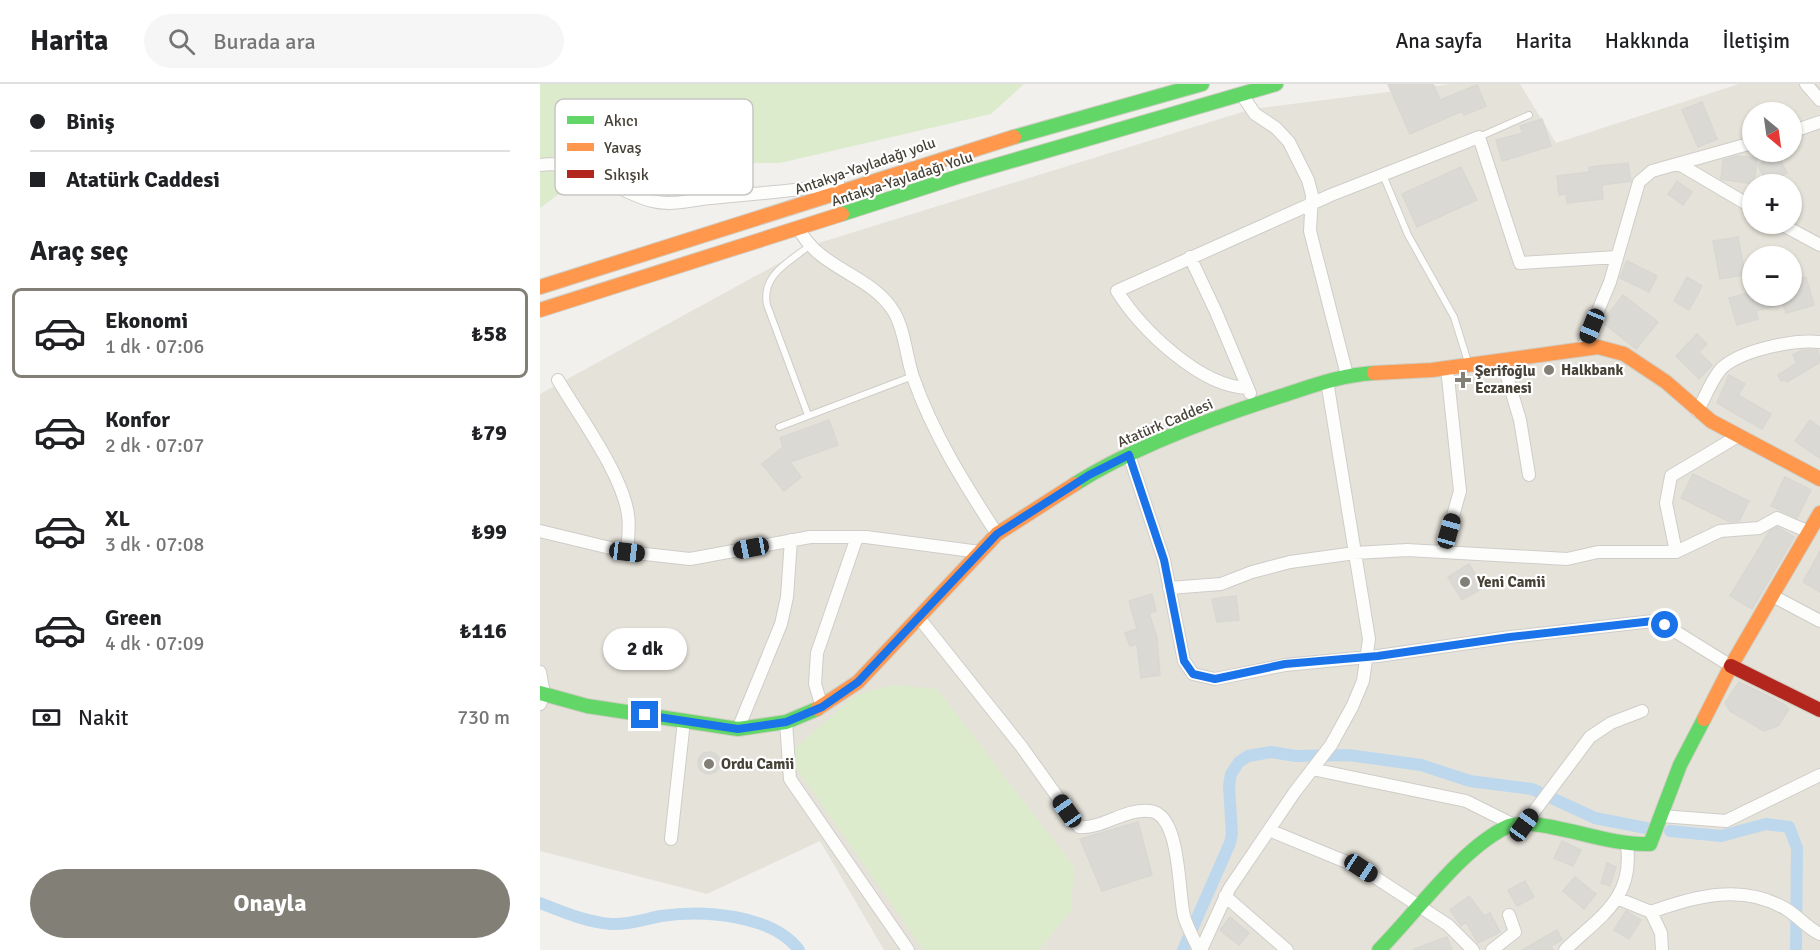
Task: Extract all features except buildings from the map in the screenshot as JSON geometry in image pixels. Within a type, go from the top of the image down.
[{"type":"main road","name":"Antakya-Yayladağı yolu","points":[[540,287],[776,213],[956,153],[1202,84]]},
{"type":"main road","name":"Antakya-Yayladağı Yolu","points":[[540,310],[963,176],[1276,84]]},
{"type":"main road","name":"Atatürk Caddesi","points":[[541,697],[738,729],[786,722],[822,707],[858,682],[997,534],[1089,475],[1129,455],[1255,405],[1347,375],[1447,368],[1583,347],[1598,347],[1624,354],[1666,382],[1697,411],[1738,436],[1820,479]]},
{"type":"main road","points":[[1378,950],[1483,844],[1518,825],[1548,826],[1627,846],[1650,844],[1680,765],[1731,666],[1820,513]]},
{"type":"main road","points":[[1731,666],[1820,710]]},
{"type":"street","points":[[1806,84],[1820,100]]},
{"type":"street","points":[[1242,94],[1251,109],[1276,128],[1296,153],[1308,180],[1312,195],[1310,231],[1347,375]]},
{"type":"street","points":[[1802,128],[1820,122]]},
{"type":"street","points":[[1248,388],[1234,387],[1208,378],[1150,333],[1117,291],[1311,205],[1479,137],[1520,263],[1617,257]]},
{"type":"street","points":[[1583,347],[1610,282],[1639,182],[1652,171],[1742,146]]},
{"type":"street","points":[[753,195],[798,191],[956,153]]},
{"type":"street","points":[[540,165],[555,162]]},
{"type":"street","points":[[1679,164],[1742,201]]},
{"type":"street","points":[[635,195],[673,204],[748,195]]},
{"type":"street","points":[[800,229],[817,255],[880,295],[888,304],[899,323],[913,376],[948,456],[997,534]]},
{"type":"street","points":[[1800,234],[1820,245]]},
{"type":"street","points":[[1190,257],[1255,405]]},
{"type":"street","points":[[1697,411],[1722,368],[1742,357],[1786,343],[1820,342]]},
{"type":"street","points":[[1502,360],[1520,420],[1529,475]]},
{"type":"street","points":[[1443,551],[1460,491],[1447,368]]},
{"type":"street","points":[[558,380],[622,493],[628,515],[627,552]]},
{"type":"street","points":[[1200,950],[1225,896],[1269,830],[1331,745],[1363,681],[1369,639],[1327,381]]},
{"type":"street","points":[[1676,552],[1666,503],[1671,476],[1738,436]]},
{"type":"street","points":[[1129,455],[1164,560],[1184,661],[1193,674],[1215,679],[1285,664],[1367,657],[1510,637],[1653,621],[1665,625],[1731,666]]},
{"type":"street","points":[[1169,588],[1221,584],[1252,572],[1290,562],[1355,553],[1443,551],[1518,558],[1567,559],[1598,552],[1676,552],[1720,531],[1759,528],[1777,518],[1809,532]]},
{"type":"street","points":[[540,531],[627,552],[690,559],[810,537],[857,537],[980,552]]},
{"type":"street","points":[[822,707],[815,684],[817,653],[857,537]]},
{"type":"street","points":[[738,729],[781,624],[787,597],[791,540]]},
{"type":"street","points":[[1771,595],[1820,621]]},
{"type":"street","points":[[919,618],[1021,746],[1078,827],[1090,828],[1133,812],[1150,811],[1159,814],[1172,831],[1184,916],[1200,950]]},
{"type":"street","points":[[540,672],[541,697]]},
{"type":"street","points":[[1314,766],[1466,801],[1518,825],[1539,804],[1590,737],[1611,723],[1642,711]]},
{"type":"street","points":[[671,839],[684,721]]},
{"type":"street","points":[[786,722],[790,779],[908,950]]},
{"type":"street","points":[[1662,816],[1726,821],[1820,775]]},
{"type":"street","points":[[1269,830],[1361,868],[1448,925],[1473,950]]},
{"type":"street","points":[[1564,950],[1619,899],[1630,867],[1627,846]]},
{"type":"street","points":[[1651,912],[1680,901],[1726,892],[1755,897],[1786,909],[1820,934]]},
{"type":"street","points":[[1225,896],[1287,950]]},
{"type":"street","points":[[1619,899],[1651,912],[1661,933],[1662,950]]},
{"type":"street","points":[[1492,950],[1515,932],[1509,915]]},
{"type":"lane","points":[[1479,137],[1529,116]]},
{"type":"lane","points":[[1383,175],[1408,235],[1454,317],[1469,365]]},
{"type":"lane","points":[[808,416],[767,305],[766,294],[768,283],[775,272],[809,246]]},
{"type":"lane","points":[[779,427],[913,376]]},
{"type":"shaded area","points":[[1451,84],[1520,84],[1556,143],[1739,84],[1820,84],[1820,950],[884,950],[820,841],[707,894],[540,851],[540,394],[812,245],[1252,109]]},
{"type":"green space","points":[[540,84],[1024,84],[991,114],[780,163],[753,163],[753,99],[555,99],[555,195],[558,195],[540,208]]},
{"type":"green space","points":[[893,685],[937,689],[1074,867],[1071,911],[1038,950],[924,950],[787,755],[856,695]]},
{"type":"waterway","points":[[1183,950],[1230,843],[1232,834],[1229,786],[1231,774],[1239,762],[1248,756],[1271,752],[1296,756],[1348,755],[1421,765],[1470,781],[1532,789],[1595,818],[1646,828]]},
{"type":"waterway","points":[[1670,831],[1721,836],[1766,824],[1789,827],[1797,848],[1796,950]]},
{"type":"waterway","points":[[540,903],[584,919],[611,924],[630,923],[678,914],[736,917],[772,929],[787,938],[799,950]]},
{"type":"traffic: fast","points":[[1014,137],[1202,84]]},
{"type":"traffic: fast","points":[[842,214],[963,175],[1276,84]]},
{"type":"traffic: fast","points":[[1075,484],[1123,457],[1201,423],[1327,382],[1374,373]]},
{"type":"traffic: fast","points":[[540,693],[587,706],[738,729],[786,722],[817,709]]},
{"type":"traffic: fast","points":[[1379,950],[1457,865],[1474,849],[1509,826],[1532,824],[1620,842],[1650,844],[1680,765],[1704,719]]},
{"type":"traffic: slow","points":[[540,287],[1014,137]]},
{"type":"traffic: slow","points":[[540,310],[842,214]]},
{"type":"traffic: slow","points":[[1374,373],[1432,370],[1598,347],[1624,354],[1666,382],[1711,421],[1820,479]]},
{"type":"traffic: slow","points":[[817,709],[858,682],[997,534],[1075,484]]},
{"type":"traffic: slow","points":[[1704,719],[1731,666],[1820,513]]},
{"type":"traffic: jam","points":[[1731,666],[1820,710]]},
{"type":"place","name":"Halkbank","points":[[1549,370]]},
{"type":"place","name":"Şerifoğlu Eczanesi","points":[[1463,380]]},
{"type":"place","name":"Yeni Camii","points":[[1465,582]]},
{"type":"place","name":"Ordu Camii","points":[[709,764]]},
{"type":"route","points":[[645,715],[738,729],[786,722],[822,707],[858,682],[997,534],[1089,475],[1129,455],[1164,560],[1175,625],[1184,661],[1193,674],[1215,679],[1285,664],[1378,656],[1510,637],[1653,621],[1665,625]]}]
